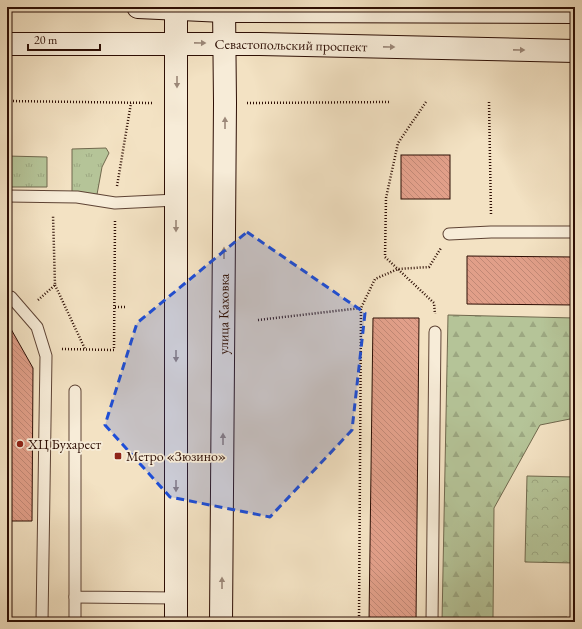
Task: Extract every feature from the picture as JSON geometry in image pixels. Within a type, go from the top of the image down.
[{"type":"main road","points":[[138,7],[224,9],[570,10]]},
{"type":"main road","points":[[176,8],[176,622]]},
{"type":"main road","name":"улица Каховка","points":[[221,622],[225,103],[224,9]]},
{"type":"main road","name":"Севастопольский проспект","points":[[7,44],[177,43],[575,51]]},
{"type":"lane","points":[[7,196],[77,196],[115,203],[176,200]]},
{"type":"lane","points":[[449,234],[490,232],[575,232]]},
{"type":"lane","points":[[7,297],[10,297],[37,327],[46,356],[42,622]]},
{"type":"lane","points":[[432,622],[435,332]]},
{"type":"lane","points":[[75,392],[75,622]]},
{"type":"lane","points":[[75,597],[176,598]]},
{"type":"path","points":[[7,101],[131,104],[115,203],[114,350],[57,348]]},
{"type":"path","points":[[271,103],[391,102]]},
{"type":"path","points":[[426,102],[398,143],[386,198],[385,258],[434,303],[435,332]]},
{"type":"path","points":[[489,102],[491,220]]},
{"type":"path","points":[[53,212],[55,285],[84,349]]},
{"type":"path","points":[[359,622],[361,308],[375,280],[398,269],[429,267]]},
{"type":"path","points":[[33,304],[55,285]]},
{"type":"path","points":[[115,306],[125,307]]},
{"type":"path","points":[[258,320],[361,308]]},
{"type":"highlighted area","points":[[247,232],[365,313],[352,430],[270,517],[170,497],[105,425],[137,323]]},
{"type":"green space","points":[[106,148],[109,153],[102,167],[96,200],[72,196],[72,149]]},
{"type":"green space","points":[[7,156],[47,157],[47,187],[7,187]]},
{"type":"green space","points":[[448,315],[575,318],[575,418],[540,425],[494,508],[493,618],[567,617],[567,622],[442,622]]},
{"type":"green space","points":[[527,476],[575,477],[575,563],[525,562]]},
{"type":"building","points":[[401,155],[450,155],[450,199],[401,199]]},
{"type":"building","points":[[467,256],[575,257],[575,305],[467,304]]},
{"type":"building","points":[[373,318],[419,318],[416,622],[369,622]]},
{"type":"building","name":"ХЦ Бухарест","points":[[7,322],[33,368],[32,521],[7,521]]},
{"type":"place","name":"ХЦ Бухарест","points":[[20,444]]},
{"type":"place","name":"Метро «Зюзино»","points":[[118,456]]}]
